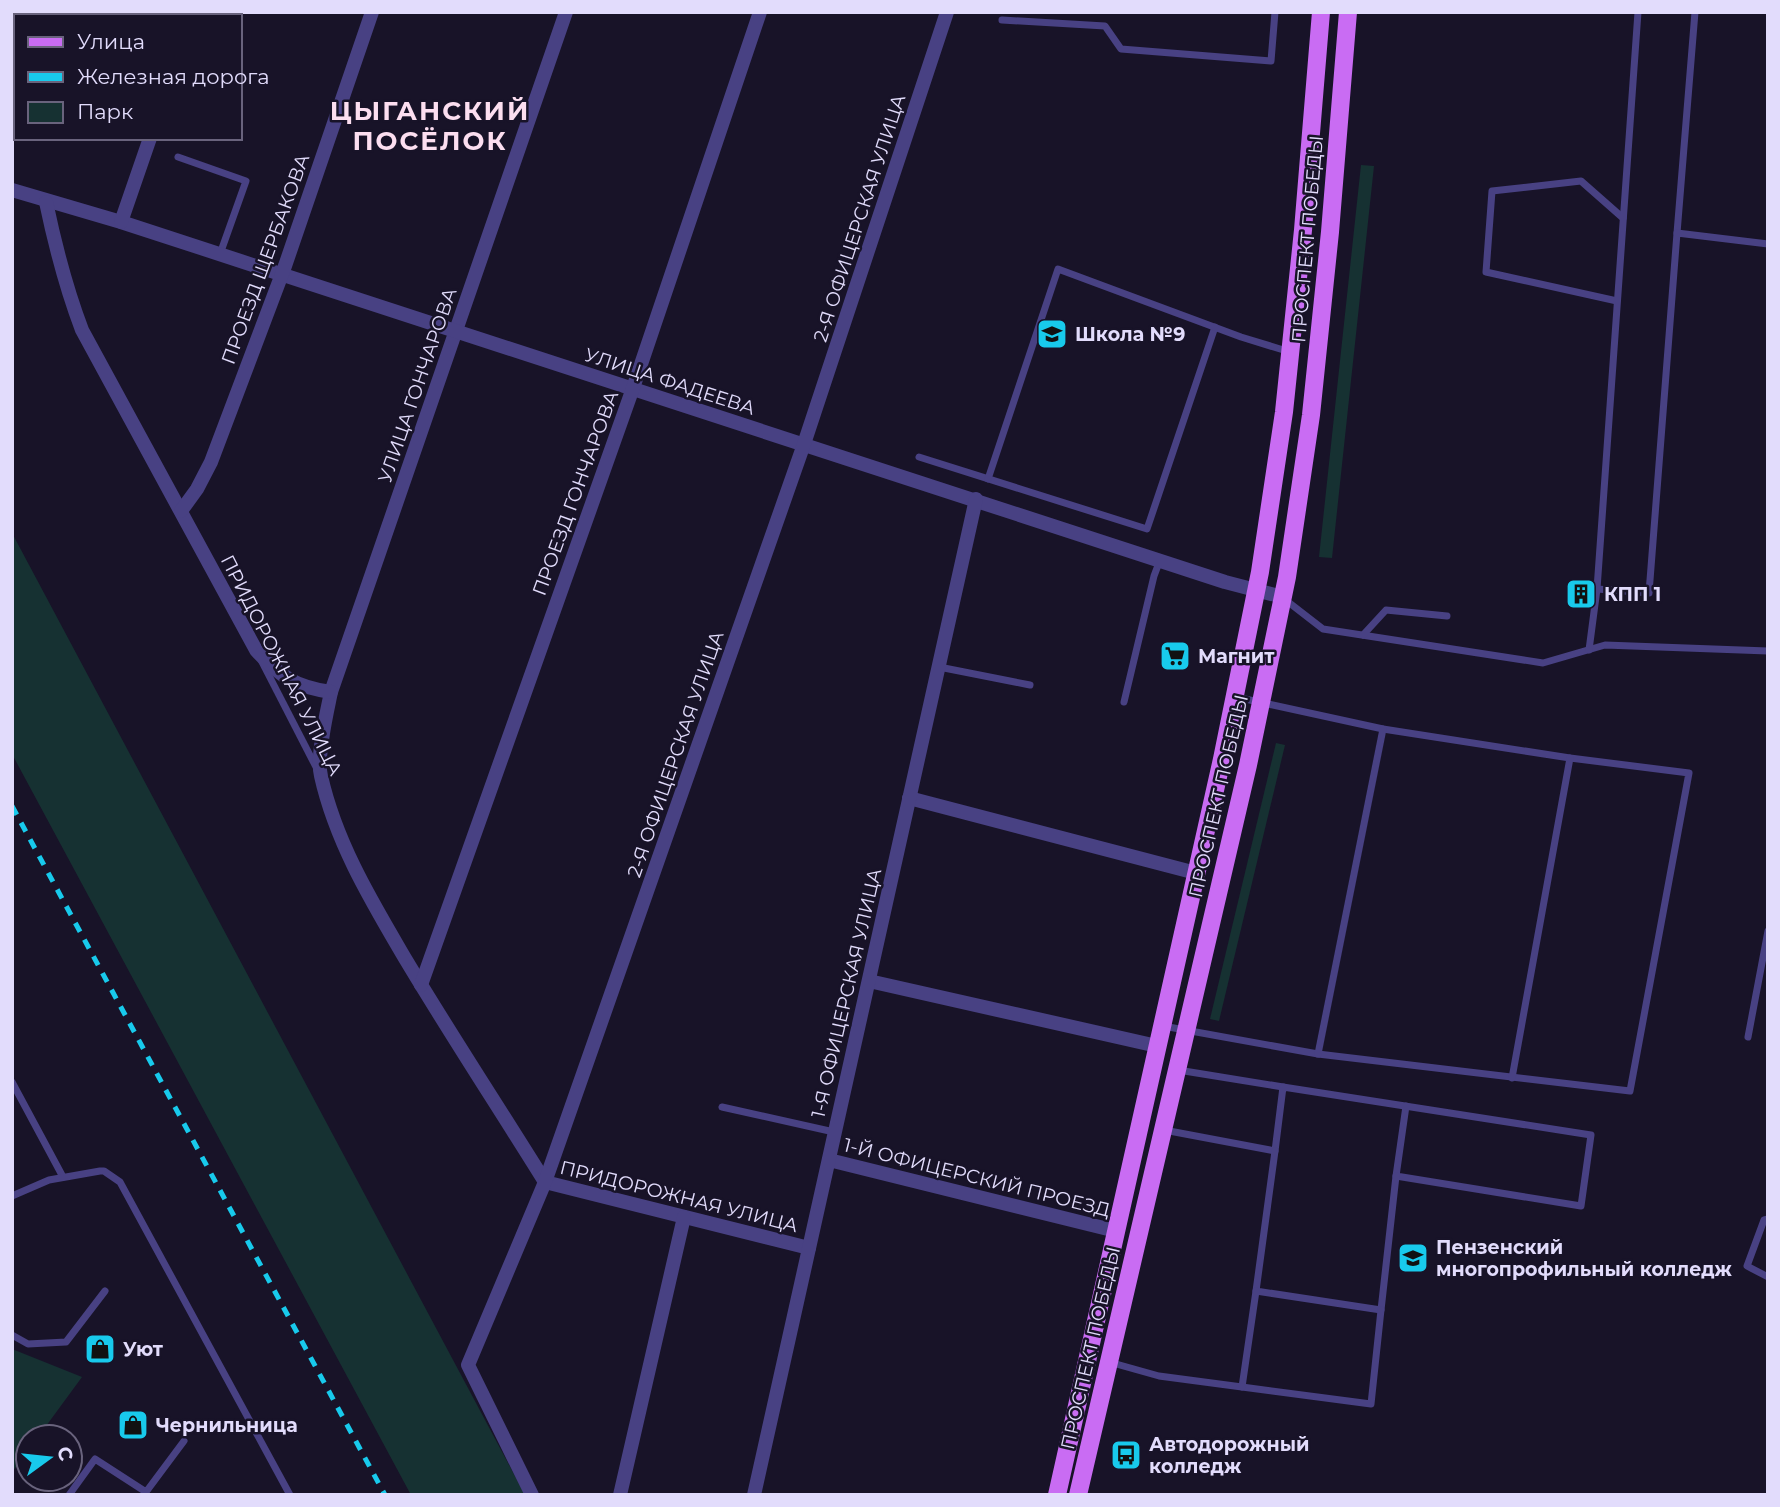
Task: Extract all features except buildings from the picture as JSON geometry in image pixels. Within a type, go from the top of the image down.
[{"type":"main road","name":"ПРОСПЕКТ ПОБЕДЫ","points":[[1057,1495],[1256,591],[1284,412],[1321,12]]},
{"type":"main road","name":"ПРОСПЕКТ ПОБЕДЫ","points":[[1078,1495],[1283,597],[1311,415],[1330,232],[1348,12]]},
{"type":"street","name":"ПРОЕЗД ЩЕРБАКОВА","points":[[181,512],[211,463],[282,274],[372,12]]},
{"type":"street","name":"УЛИЦА ГОНЧАРОВА","points":[[320,774],[331,692],[566,12]]},
{"type":"street","name":"ПРОЕЗД ГОНЧАРОВА","points":[[421,985],[633,388],[760,12]]},
{"type":"street","name":"2-Я ОФИЦЕРСКАЯ УЛИЦА","points":[[532,1495],[468,1365],[545,1182],[804,444],[947,12]]},
{"type":"street","points":[[121,222],[149,140]]},
{"type":"street","points":[[13,192],[46,201]]},
{"type":"street","name":"УЛИЦА ФАДЕЕВА","points":[[46,201],[121,222],[1256,591],[1283,597]]},
{"type":"street","name":"ПРИДОРОЖНАЯ УЛИЦА","points":[[46,201],[54,241],[82,330],[256,650]]},
{"type":"street","name":"1-Я ОФИЦЕРСКАЯ УЛИЦА","points":[[754,1495],[976,499]]},
{"type":"street","points":[[256,650],[272,668],[293,683],[331,692]]},
{"type":"street","name":"ПРИДОРОЖНАЯ УЛИЦА","points":[[320,774],[361,884],[545,1182],[809,1248]]},
{"type":"street","points":[[909,798],[1196,873]]},
{"type":"street","points":[[869,981],[1157,1046]]},
{"type":"street","name":"1-Й ОФИЦЕРСКИЙ ПРОЕЗД","points":[[829,1160],[1116,1231]]},
{"type":"street","points":[[620,1495],[684,1217]]},
{"type":"lane","points":[[1002,20],[1105,26],[1121,49],[1271,61],[1275,12]]},
{"type":"lane","points":[[1589,650],[1597,589],[1638,12]]},
{"type":"lane","points":[[1597,589],[1649,593],[1695,12]]},
{"type":"lane","points":[[178,157],[246,181],[220,254]]},
{"type":"lane","points":[[1617,301],[1486,272],[1492,191],[1581,181],[1623,218]]},
{"type":"lane","points":[[1677,233],[1768,244]]},
{"type":"lane","points":[[988,479],[1058,269],[1290,352]]},
{"type":"lane","points":[[919,457],[1147,529],[1215,327]]},
{"type":"lane","points":[[1124,702],[1160,560]]},
{"type":"lane","points":[[1283,597],[1323,629],[1543,663],[1605,645],[1768,651]]},
{"type":"lane","points":[[1363,635],[1386,610],[1447,616]]},
{"type":"lane","name":"ПРИДОРОЖНАЯ УЛИЦА","points":[[256,650],[320,774]]},
{"type":"lane","points":[[939,667],[1030,685]]},
{"type":"lane","points":[[1162,1026],[1318,1054],[1630,1091],[1689,773],[1382,729],[1235,696]]},
{"type":"lane","points":[[1318,1054],[1382,729]]},
{"type":"lane","points":[[1512,1078],[1570,758]]},
{"type":"lane","points":[[1748,1037],[1768,930]]},
{"type":"lane","points":[[1177,1070],[1591,1135],[1581,1206],[1396,1176]]},
{"type":"lane","points":[[12,1082],[63,1177]]},
{"type":"lane","points":[[1242,1387],[1283,1087]]},
{"type":"lane","points":[[1108,1362],[1158,1376],[1371,1404],[1406,1106]]},
{"type":"lane","points":[[722,1107],[835,1132]]},
{"type":"lane","points":[[1163,1129],[1275,1151]]},
{"type":"lane","points":[[12,1196],[49,1180],[104,1171],[120,1182],[290,1495]]},
{"type":"lane","points":[[1768,1219],[1764,1220],[1747,1266],[1768,1277]]},
{"type":"lane","points":[[12,1335],[28,1344],[66,1342],[105,1291]]},
{"type":"lane","points":[[1256,1291],[1381,1310]]},
{"type":"lane","points":[[69,1495],[95,1459],[146,1492],[184,1441]]},
{"type":"green space","points":[[1361,165],[1374,166],[1332,558],[1319,557]]},
{"type":"green space","points":[[12,533],[525,1495],[411,1495],[12,754]]},
{"type":"green space","points":[[1276,743],[1285,745],[1219,1021],[1210,1019]]},
{"type":"green space","points":[[12,1349],[82,1377],[48,1423],[14,1423],[12,1472]]},
{"type":"railway","points":[[12,806],[385,1495]]},
{"type":"place","name":"Школа №9","points":[[1052,334]]},
{"type":"place","name":"КПП 1","points":[[1581,594]]},
{"type":"place","name":"Магнит","points":[[1175,656]]},
{"type":"place","name":"Пензенский многопрофильный колледж","points":[[1413,1258]]},
{"type":"place","name":"Уют","points":[[100,1349]]},
{"type":"place","name":"Чернильница","points":[[133,1425]]},
{"type":"place","name":"Автодорожный колледж","points":[[1126,1455]]},
{"type":"district","name":"ЦЫГАНСКИЙ ПОСЁЛОК","points":[[430,126]]}]
